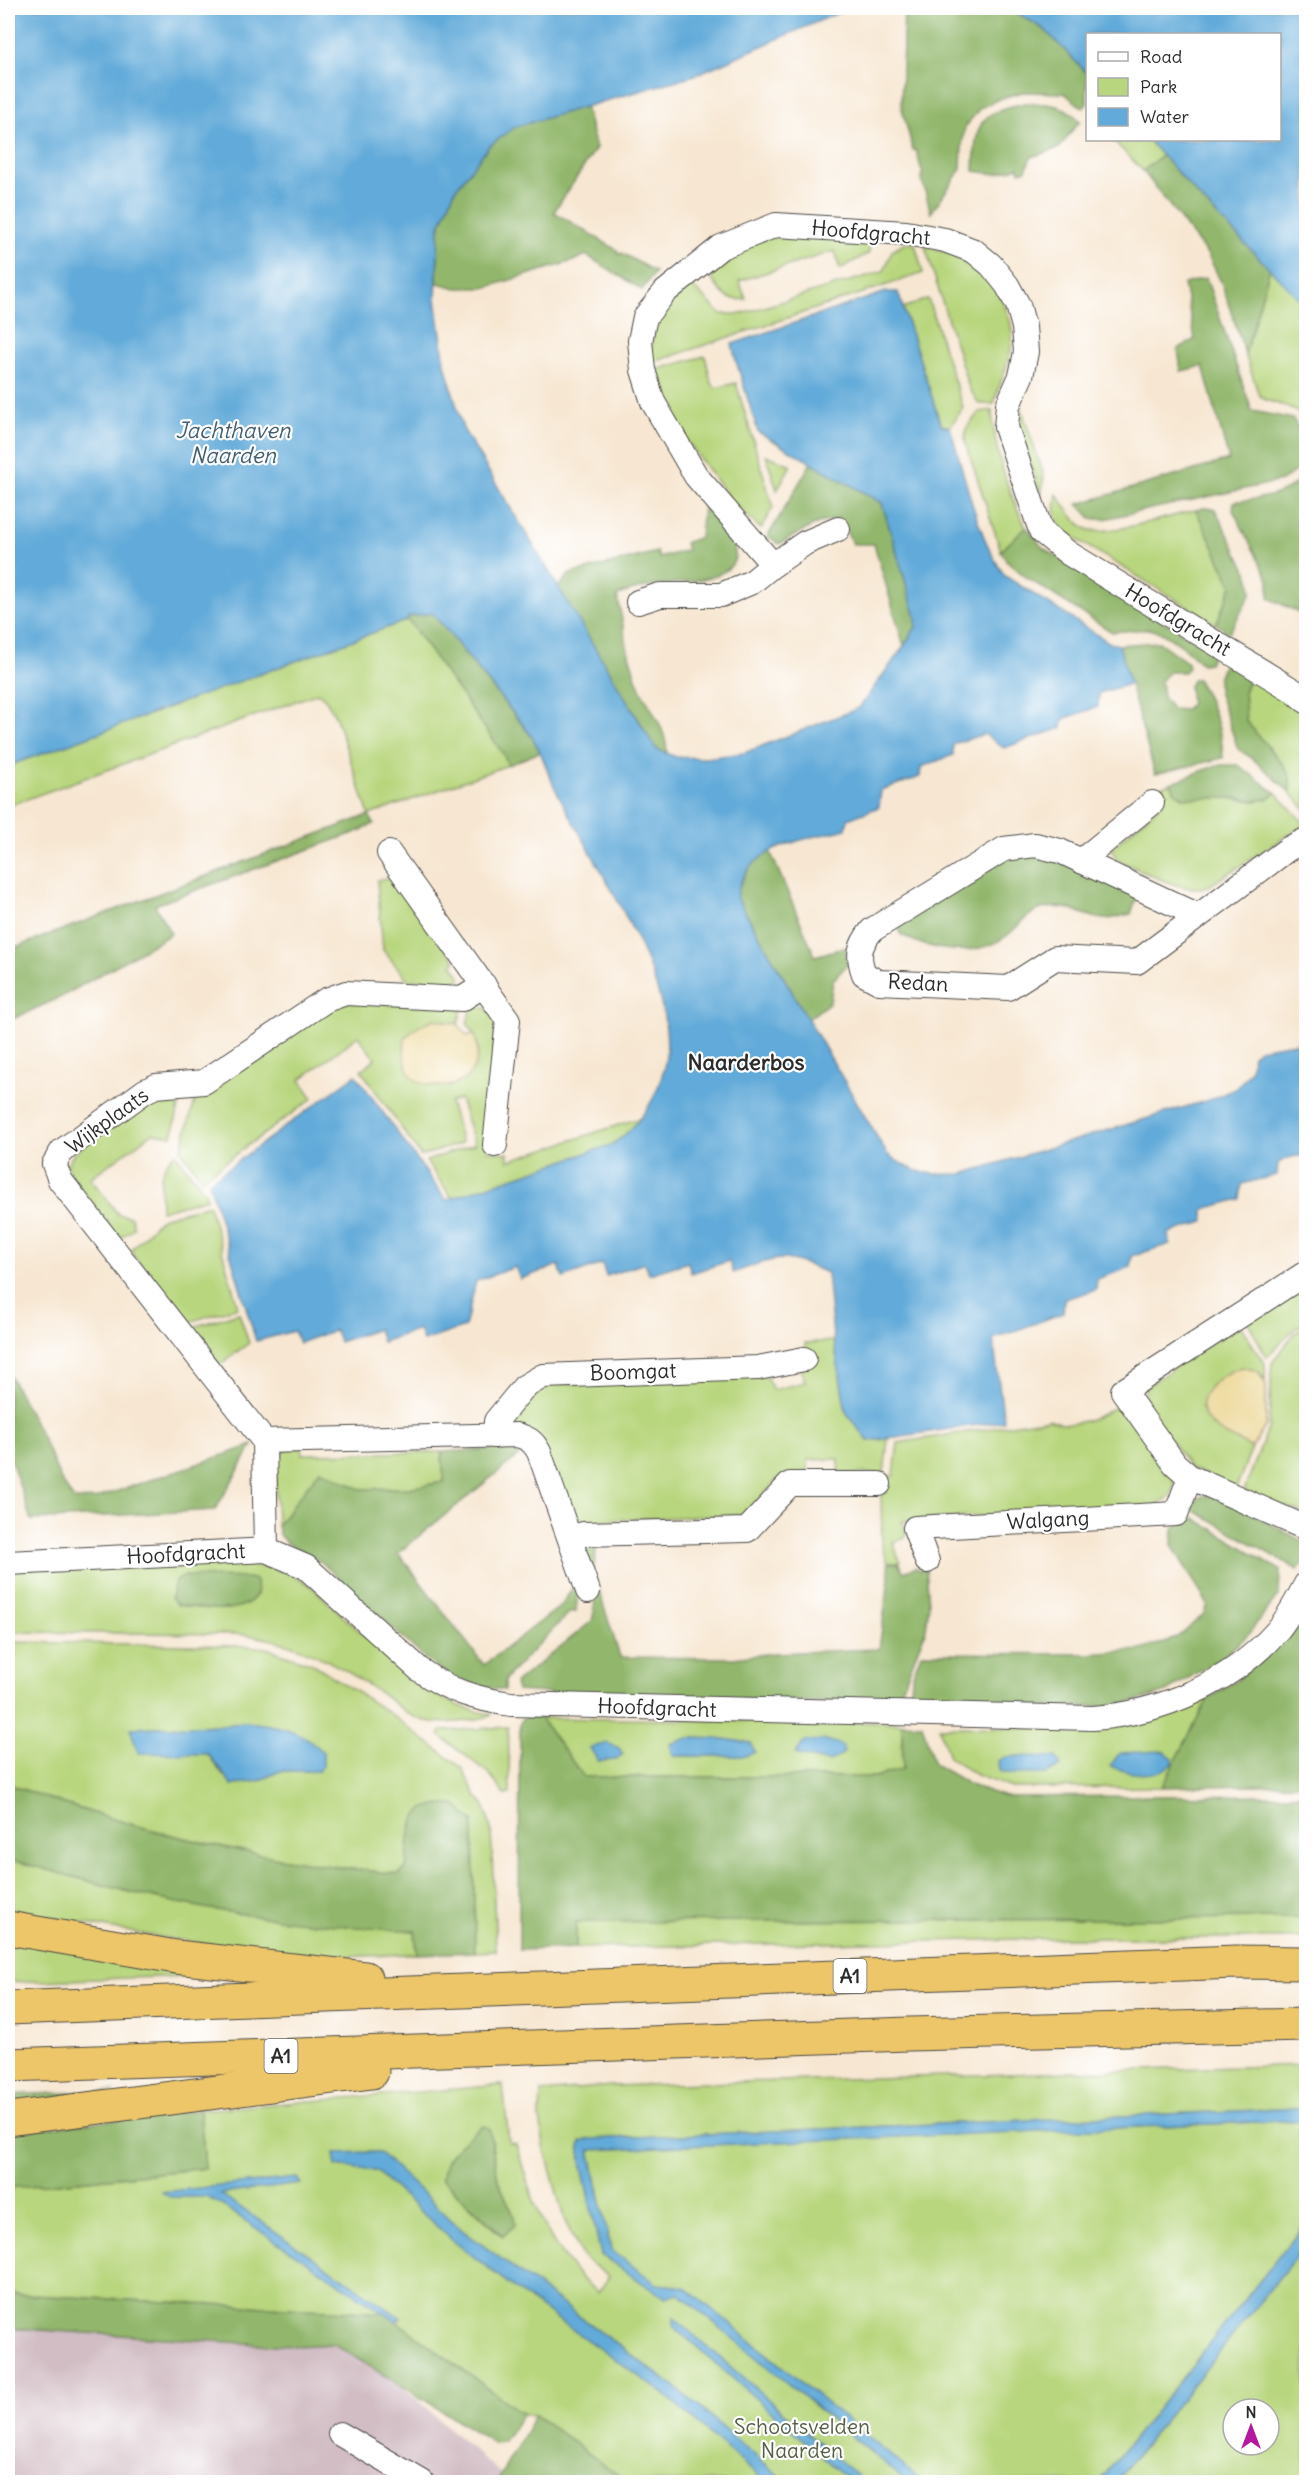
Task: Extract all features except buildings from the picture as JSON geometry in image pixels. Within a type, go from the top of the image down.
[{"type":"highway","name":"A1","points":[[8,1928],[176,1957],[465,1990]]},
{"type":"highway","name":"A1","points":[[8,2008],[1236,1962],[1306,1963]]},
{"type":"highway","name":"A1","points":[[8,2065],[909,2034],[1306,2025]]},
{"type":"highway","name":"A1","points":[[8,2119],[555,2047]]},
{"type":"street","name":"Hoofdgracht","points":[[773,564],[696,476],[653,402],[642,370],[640,351],[645,316],[665,292],[721,247],[776,225],[906,233],[945,240],[974,251],[991,265],[1007,285],[1018,305],[1024,327],[1026,352],[1021,376],[1008,405],[1006,427],[1041,531],[1068,553],[1244,660],[1306,701]]},
{"type":"street","points":[[638,602],[660,595],[721,595],[752,582],[773,564],[804,543],[838,530]]},
{"type":"street","points":[[1082,861],[1152,803]]},
{"type":"street","name":"Redan","points":[[1197,915],[1060,851],[1035,845],[1004,849],[872,930],[861,944],[859,960],[864,974],[879,982],[1008,988],[1055,958],[1137,962],[1288,849],[1306,840]]},
{"type":"street","points":[[389,853],[508,1020],[495,1145]]},
{"type":"street","name":"Wijkplaats","points":[[264,1441],[60,1180],[54,1164],[62,1151],[145,1091],[156,1086],[204,1082],[326,1000],[346,993],[462,999],[484,985]]},
{"type":"street","points":[[1306,1273],[1123,1391],[1175,1464],[1190,1477],[1306,1528]]},
{"type":"street","name":"Boomgat","points":[[495,1436],[496,1420],[524,1387],[543,1376],[758,1368],[804,1359]]},
{"type":"street","points":[[266,1550],[264,1441],[516,1435],[533,1442],[540,1452],[588,1591]]},
{"type":"street","name":"Walgang","points":[[927,1560],[915,1527],[1176,1514],[1190,1477]]},
{"type":"street","points":[[570,1538],[583,1534],[747,1530],[790,1484],[879,1484]]},
{"type":"street","name":"Hoofdgracht","points":[[8,1563],[266,1550],[306,1567],[420,1670],[436,1681],[467,1696],[511,1704],[1093,1718],[1134,1713],[1191,1693],[1243,1663],[1279,1628],[1306,1584]]},
{"type":"street","points":[[340,2434],[422,2482]]},
{"type":"shaded area","points":[[197,2206],[510,2482],[8,2482],[8,2218]]},
{"type":"green space","points":[[904,8],[1009,8],[1044,29],[1086,72],[1086,105],[1083,108],[1064,93],[1023,92],[1001,98],[980,108],[965,127],[961,169],[931,213],[921,176],[923,175],[916,150],[913,150],[901,105]]},
{"type":"green space","points":[[1026,103],[1049,104],[1062,108],[1080,121],[1059,148],[1031,157],[1026,170],[1020,172],[1019,167],[996,174],[974,171],[976,142],[982,123],[997,111]]},
{"type":"green space","points":[[585,106],[596,148],[554,212],[617,250],[618,254],[622,253],[655,272],[642,290],[586,255],[484,288],[457,288],[437,283],[439,228],[455,190],[489,146],[515,127]]},
{"type":"green space","points":[[1114,141],[1149,141],[1162,155],[1143,171]]},
{"type":"green space","points":[[1162,155],[1206,204],[1270,268],[1245,354],[1222,284],[1208,255],[1143,171]]},
{"type":"green space","points":[[773,233],[870,242],[869,253],[840,269],[835,251],[739,281],[746,299],[740,300],[726,296],[712,280],[713,270],[732,255]]},
{"type":"green space","points":[[906,243],[915,244],[923,273],[651,363],[652,337],[656,320],[666,305],[685,287],[694,288],[721,314],[741,314],[884,271],[892,251]]},
{"type":"green space","points":[[925,246],[952,254],[984,272],[992,281],[1005,306],[1011,324],[1012,342],[994,404],[979,404],[969,388]]},
{"type":"green space","points":[[1270,268],[1306,306],[1306,420],[1294,409],[1266,400],[1259,395],[1245,354]]},
{"type":"green space","points":[[1206,278],[1252,411],[1293,419],[1303,436],[1303,454],[1298,469],[1281,481],[1104,519],[1092,519],[1078,504],[1229,460],[1203,366],[1181,371],[1178,349],[1195,339],[1184,284]]},
{"type":"green space","points":[[928,299],[963,408],[950,427],[941,426],[903,308]]},
{"type":"green space","points":[[705,356],[711,382],[716,388],[736,383],[773,507],[761,529],[732,502],[681,433],[652,371]]},
{"type":"green space","points":[[1019,402],[1044,476],[1041,496],[1014,414]]},
{"type":"green space","points":[[992,410],[1003,470],[1013,500],[1026,527],[1001,551],[965,441],[966,429],[979,412]]},
{"type":"green space","points":[[766,455],[791,465],[777,490]]},
{"type":"green space","points":[[811,463],[882,503],[916,617],[916,627],[904,646],[874,544],[853,544],[840,519],[818,523],[779,544],[768,536]]},
{"type":"green space","points":[[1306,473],[1306,616],[1269,598],[1269,580],[1233,510],[1234,502],[1274,495],[1292,487]]},
{"type":"green space","points":[[1057,494],[1078,522],[1087,529],[1096,531],[1124,528],[1196,510],[1232,586],[1216,624],[1066,533],[1056,515]]},
{"type":"green space","points":[[703,506],[732,541],[735,559],[729,568],[705,578],[648,587],[617,596],[635,674],[658,720],[667,753],[656,749],[558,587],[570,574],[657,552],[659,558],[687,550],[685,543],[700,537]]},
{"type":"green space","points":[[1215,509],[1250,578],[1252,592],[1229,633],[1216,624],[1232,586],[1196,510]]},
{"type":"green space","points":[[1026,527],[1043,548],[1214,652],[1209,663],[1202,664],[1181,645],[1160,632],[1149,629],[1112,632],[1027,578],[1006,560],[1001,551]]},
{"type":"green space","points":[[432,612],[532,737],[540,752],[508,765],[504,755],[407,617]]},
{"type":"green space","points":[[408,620],[504,755],[508,765],[369,815],[335,715],[326,700],[318,693],[8,806],[8,766]]},
{"type":"green space","points":[[1159,642],[1188,663],[1189,668],[1184,672],[1169,672],[1161,681],[1163,697],[1172,709],[1185,710],[1191,703],[1189,686],[1193,679],[1197,679],[1215,717],[1221,737],[1223,758],[1155,774],[1119,645]]},
{"type":"green space","points":[[1226,660],[1250,676],[1244,692],[1246,721],[1285,767],[1290,778],[1290,792],[1253,759],[1238,749],[1218,691],[1218,678]]},
{"type":"green space","points":[[1250,676],[1294,704],[1306,722],[1306,810],[1290,792],[1290,778],[1246,721],[1244,692]]},
{"type":"green space","points":[[1217,765],[1238,765],[1276,793],[1267,799],[1254,801],[1238,798],[1184,798],[1175,792],[1171,783]]},
{"type":"green space","points":[[1171,783],[1175,792],[1254,801],[1267,799],[1276,793],[1305,824],[1209,886],[1198,888],[1175,884],[1116,859],[1112,848],[1164,801],[1158,788]]},
{"type":"green space","points":[[369,815],[374,824],[357,832],[155,905],[171,934],[61,997],[8,1021],[8,950]]},
{"type":"green space","points":[[770,851],[815,956],[846,947],[846,959],[849,963],[833,980],[830,1002],[808,1019],[737,898],[740,884],[752,864]]},
{"type":"green space","points":[[1039,853],[1138,893],[1131,914],[1104,919],[1070,909],[1055,907],[1040,909],[993,944],[967,950],[925,945],[900,934],[899,923],[1003,859]]},
{"type":"green space","points":[[393,877],[456,961],[452,964],[460,976],[459,981],[408,980],[383,950],[377,880]]},
{"type":"green space","points":[[337,1001],[463,1006],[458,1024],[434,1019],[405,1037],[406,1065],[449,1087],[467,1075],[477,1060],[477,1043],[467,1023],[472,1006],[485,1008],[496,1017],[488,1151],[508,1153],[508,1161],[640,1118],[628,1134],[611,1145],[452,1198],[426,1161],[475,1144],[460,1099],[450,1102],[462,1143],[421,1156],[361,1070],[375,1059],[358,1036],[300,1080],[313,1098],[202,1179],[181,1150],[196,1097]]},
{"type":"green space","points":[[179,1094],[181,1098],[172,1136],[153,1133],[90,1178],[118,1214],[131,1217],[134,1228],[121,1237],[116,1234],[71,1176],[67,1165],[74,1153],[151,1098]]},
{"type":"green space","points":[[175,1153],[205,1192],[207,1198],[161,1211],[162,1172]]},
{"type":"green space","points":[[209,1205],[238,1307],[186,1323],[133,1255],[132,1249],[161,1218]]},
{"type":"green space","points":[[1306,1284],[1306,1322],[1294,1329],[1267,1357],[1248,1322]]},
{"type":"green space","points":[[239,1313],[249,1343],[219,1365],[190,1328]]},
{"type":"green space","points":[[1239,1324],[1265,1364],[1265,1380],[1258,1371],[1211,1425],[1252,1448],[1236,1488],[1190,1468],[1148,1408],[1145,1396],[1146,1387]]},
{"type":"green space","points":[[1306,1327],[1305,1514],[1244,1491],[1269,1426],[1272,1363],[1295,1333]]},
{"type":"green space","points":[[834,1341],[846,1412],[868,1441],[888,1439],[884,1473],[843,1474],[839,1471],[839,1459],[808,1460],[808,1471],[804,1476],[780,1477],[744,1515],[573,1521],[510,1420],[539,1385],[766,1376],[773,1390],[805,1382],[801,1367],[808,1365],[805,1343]]},
{"type":"green space","points":[[8,1372],[42,1437],[62,1482],[74,1500],[94,1499],[253,1445],[215,1510],[31,1520],[8,1451]]},
{"type":"green space","points":[[1115,1407],[1120,1407],[1172,1475],[1173,1491],[1162,1502],[1155,1506],[902,1521],[907,1533],[905,1538],[893,1542],[903,1572],[898,1563],[888,1563],[882,1546],[881,1494],[886,1493],[887,1476],[894,1475],[898,1443],[1049,1419],[1066,1423],[1083,1422]]},
{"type":"green space","points":[[302,1447],[302,1454],[442,1452],[444,1482],[408,1488],[360,1489],[320,1470],[277,1526],[275,1464],[285,1450]]},
{"type":"green space","points":[[514,1448],[524,1451],[398,1553],[484,1665],[562,1605],[571,1590],[578,1588],[576,1612],[569,1613],[505,1679],[505,1690],[465,1681],[429,1662],[320,1561],[287,1543],[279,1535],[277,1526],[320,1470],[360,1489],[408,1488],[444,1482],[442,1452]]},
{"type":"green space","points":[[1202,1496],[1219,1496],[1302,1541],[1306,1557],[1298,1570],[1188,1507]]},
{"type":"green space","points":[[1191,1516],[1280,1570],[1279,1595],[1245,1638],[1221,1658],[1166,1692],[1107,1706],[910,1704],[912,1677],[921,1653],[1090,1654],[1141,1650],[1176,1638],[1203,1615],[1208,1605],[1172,1545],[1173,1529]]},
{"type":"green space","points":[[590,1543],[597,1544],[593,1572],[620,1657],[734,1658],[774,1653],[879,1649],[889,1579],[888,1563],[898,1563],[903,1572],[916,1567],[920,1570],[926,1568],[929,1604],[926,1629],[896,1704],[606,1697],[517,1691],[515,1683],[592,1621],[594,1593],[582,1547]]},
{"type":"green space","points":[[239,1562],[281,1571],[313,1588],[388,1658],[426,1688],[468,1709],[491,1714],[483,1718],[458,1722],[442,1723],[420,1719],[328,1661],[292,1646],[253,1636],[8,1632],[8,1569]],"holes":[[[255,1580],[257,1594],[241,1605],[210,1608],[178,1605],[172,1598]]]},
{"type":"green space","points":[[185,1576],[249,1578],[256,1580],[257,1594],[242,1606],[231,1608],[208,1609],[177,1605],[171,1598],[175,1581]]},
{"type":"green space","points":[[1306,1606],[1306,1736],[1302,1757],[1302,1784],[1162,1787],[1208,1699],[1239,1679]]},
{"type":"green space","points":[[8,1642],[266,1648],[315,1665],[386,1711],[462,1768],[476,1796],[484,1804],[491,1829],[496,1951],[475,1952],[473,1821],[412,1823],[406,1868],[399,1874],[298,1861],[200,1842],[104,1816],[8,1784]],"holes":[[[242,1722],[318,1771],[280,1771],[259,1781],[223,1776],[208,1754],[130,1728],[228,1725]]]},
{"type":"green space","points":[[1208,1699],[1162,1787],[1012,1788],[976,1775],[949,1757],[939,1727],[1092,1728]]},
{"type":"green space","points":[[540,1718],[902,1723],[903,1769],[875,1777],[583,1777]],"holes":[[[688,1738],[751,1743],[746,1756],[674,1756]]]},
{"type":"green space","points":[[540,1718],[584,1777],[875,1777],[903,1769],[902,1723],[922,1724],[934,1764],[970,1785],[1005,1797],[1306,1795],[1306,1918],[576,1922],[576,1948],[519,1950],[520,1724],[522,1719]]},
{"type":"green space","points":[[508,1727],[510,1794],[505,1795],[488,1773],[439,1735],[441,1731]]},
{"type":"green space","points":[[8,1784],[104,1816],[200,1842],[298,1861],[399,1874],[406,1868],[410,1831],[417,1815],[423,1809],[431,1806],[455,1805],[473,1821],[475,1952],[417,1954],[415,1931],[297,1921],[208,1909],[136,1894],[10,1860],[8,1859]]},
{"type":"green space","points":[[8,1859],[158,1899],[209,1909],[297,1921],[415,1931],[417,1954],[357,1956],[305,1954],[219,1946],[134,1933],[8,1909]]},
{"type":"green space","points":[[1306,1918],[1306,1938],[1072,1938],[576,1948],[576,1922]]},
{"type":"green space","points":[[8,1936],[219,1975],[8,1982]]},
{"type":"green space","name":"Schootsvelden Naarden","points":[[1306,2065],[1306,2108],[590,2139],[581,2142],[579,2152],[601,2255],[611,2250],[590,2149],[1306,2120],[1306,2223],[1099,2482],[786,2482],[679,2390],[462,2230],[378,2152],[334,2153],[336,2166],[376,2171],[452,2240],[530,2300],[664,2394],[765,2482],[628,2482],[535,2415],[523,2414],[385,2313],[8,2294],[8,2188],[205,2168],[200,2110],[503,2085],[509,2143],[516,2144],[536,2207],[566,2261],[598,2293],[609,2277],[582,2256],[564,2219],[544,2146],[540,2117],[541,2092],[611,2086]],"holes":[[[482,2126],[489,2128],[498,2181],[514,2216],[503,2236],[442,2179],[447,2162],[456,2149]]]},
{"type":"green space","points":[[115,2091],[8,2104],[8,2095]]},
{"type":"green space","points":[[200,2110],[205,2168],[8,2188],[8,2132]]},
{"type":"green space","points":[[482,2126],[489,2128],[498,2181],[514,2216],[515,2225],[503,2236],[442,2179],[450,2156]]},
{"type":"green space","points":[[1306,2244],[1306,2482],[1115,2482]]},
{"type":"green space","points":[[8,2294],[385,2313],[523,2414],[503,2442],[494,2443],[334,2344],[294,2346],[8,2328]]},
{"type":"green space","points":[[535,2415],[628,2482],[506,2482],[499,2478]]},
{"type":"sand","points":[[434,1019],[458,1024],[467,1036],[474,1033],[477,1045],[475,1067],[470,1075],[453,1085],[421,1083],[412,1076],[406,1065],[405,1037]]},
{"type":"sand","points":[[1242,1367],[1258,1371],[1266,1385],[1266,1425],[1252,1448],[1215,1428],[1204,1415],[1202,1406],[1203,1397],[1215,1382]]},
{"type":"water","name":"Jachthaven Naarden","points":[[8,8],[849,8],[695,75],[515,127],[489,146],[455,190],[439,228],[436,299],[445,364],[463,429],[656,749],[676,757],[706,758],[744,753],[859,708],[916,627],[916,617],[882,503],[758,432],[732,344],[886,292],[898,292],[941,425],[950,427],[972,504],[995,560],[1005,576],[1110,643],[1119,645],[1130,684],[1099,693],[1098,707],[1063,719],[1062,728],[1004,748],[984,734],[953,744],[953,755],[921,767],[920,777],[881,790],[879,807],[848,819],[846,829],[795,842],[763,856],[750,867],[741,881],[737,898],[887,1154],[914,1170],[931,1174],[962,1174],[1212,1099],[1237,1088],[1250,1071],[1253,1055],[1259,1049],[1306,1041],[1306,1155],[1291,1157],[1278,1163],[1277,1175],[1242,1184],[1240,1199],[1204,1209],[1204,1222],[1169,1233],[1170,1244],[1132,1256],[1131,1267],[1097,1279],[1096,1290],[1064,1299],[1063,1313],[993,1339],[1004,1421],[868,1441],[846,1412],[833,1336],[827,1273],[790,1260],[771,1260],[733,1273],[729,1261],[691,1273],[688,1262],[649,1274],[645,1263],[606,1276],[602,1264],[563,1278],[559,1265],[520,1279],[515,1267],[476,1281],[465,1327],[423,1341],[419,1329],[382,1342],[378,1329],[339,1342],[335,1330],[299,1343],[294,1331],[256,1341],[209,1182],[356,1075],[446,1200],[611,1145],[641,1118],[655,1095],[664,1069],[666,1025],[658,992],[645,956],[609,884],[556,790],[536,743],[520,720],[432,613],[408,617],[408,620],[8,766]]},
{"type":"water","points":[[1009,8],[1306,8],[1306,306],[1206,204],[1149,141],[1281,141],[1281,33],[1086,33],[1086,72],[1044,29]]},
{"type":"water","points":[[242,1722],[275,1726],[296,1732],[323,1752],[323,1766],[318,1771],[280,1771],[259,1781],[232,1785],[208,1754],[138,1753],[130,1728],[228,1725]]},
{"type":"water","points":[[688,1738],[751,1743],[755,1752],[746,1756],[673,1756],[670,1744]]},
{"type":"water","points":[[826,1740],[842,1745],[844,1753],[829,1762],[795,1754],[805,1741]]},
{"type":"water","points":[[607,1743],[619,1748],[623,1754],[615,1760],[598,1761],[590,1748]]},
{"type":"water","points":[[1163,1751],[1173,1758],[1173,1764],[1158,1771],[1142,1774],[1110,1766],[1120,1753]]},
{"type":"water","points":[[1005,1757],[1056,1757],[1061,1766],[1047,1774],[1011,1774],[999,1771],[998,1761]]},
{"type":"water","points":[[1306,2108],[1306,2120],[590,2150],[611,2250],[657,2284],[685,2287],[923,2482],[907,2482],[679,2294],[665,2298],[601,2255],[579,2152],[581,2142],[590,2139]]},
{"type":"water","points":[[379,2152],[462,2230],[679,2390],[786,2482],[765,2482],[664,2394],[530,2300],[452,2240],[376,2171],[336,2166],[334,2153]]},
{"type":"water","points":[[297,2178],[301,2184],[221,2194],[401,2318],[396,2321],[207,2197],[170,2197],[161,2192]]},
{"type":"water","points":[[1306,2223],[1306,2244],[1115,2482],[1099,2482]]},
{"type":"water","points":[[674,2318],[864,2482],[851,2482],[673,2326]]},
{"type":"district","name":"Naarderbos","points":[[746,1062]]}]
